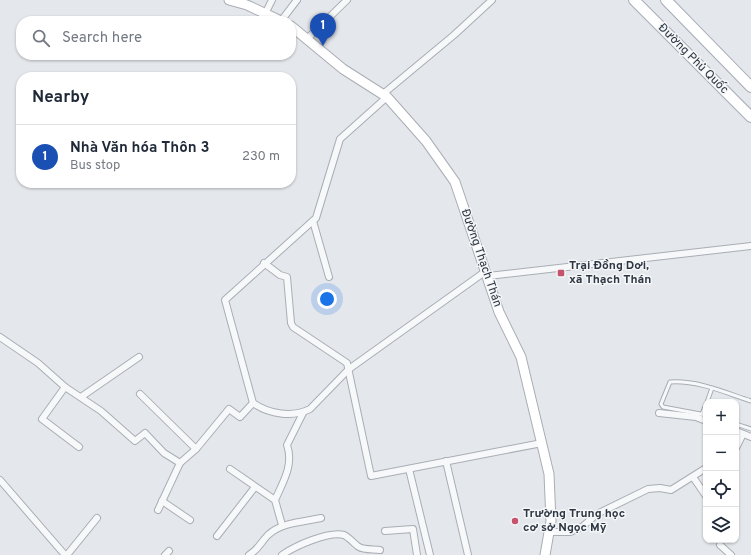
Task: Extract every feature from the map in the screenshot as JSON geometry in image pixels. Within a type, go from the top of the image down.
[{"type":"main road","name":"Đường Phủ Quốc","points":[[634,0],[751,117]]},
{"type":"main road","name":"Đường Phủ Quốc","points":[[666,0],[751,87]]},
{"type":"street","points":[[229,0],[247,5],[270,16]]},
{"type":"street","points":[[265,14],[272,0]]},
{"type":"street","points":[[285,16],[297,0]]},
{"type":"street","points":[[307,39],[347,0]]},
{"type":"street","points":[[481,0],[485,6]]},
{"type":"street","points":[[492,0],[385,96],[340,139],[318,213],[313,222],[264,263],[225,300],[253,403],[260,408],[273,412],[287,414],[303,413],[310,409],[349,369],[487,273],[751,246]]},
{"type":"street","name":"Đường Thạch Thán","points":[[296,30],[343,69],[385,96],[426,141],[454,182],[487,273],[499,312],[521,357],[542,443],[549,474],[551,521],[545,555]]},
{"type":"street","points":[[313,222],[329,277]]},
{"type":"street","points":[[264,263],[280,275],[287,277],[291,323],[294,327],[344,360],[349,369],[371,476],[542,443]]},
{"type":"street","points":[[0,337],[38,363],[66,387],[101,411],[136,441],[145,433],[164,453],[180,463]]},
{"type":"street","points":[[81,397],[139,357]]},
{"type":"street","points":[[66,387],[42,419],[79,447]]},
{"type":"street","points":[[140,394],[196,449]]},
{"type":"street","points":[[158,510],[180,463],[196,449],[229,409],[240,417],[253,403]]},
{"type":"street","points":[[282,525],[276,500],[289,468],[291,456],[287,446],[303,413]]},
{"type":"street","points":[[659,413],[696,417],[703,420]]},
{"type":"street","points":[[739,432],[751,435]]},
{"type":"street","points":[[739,442],[743,434]]},
{"type":"street","points":[[446,461],[468,555]]},
{"type":"street","points":[[230,469],[276,500]]},
{"type":"street","points":[[409,469],[430,555]]},
{"type":"street","points":[[549,532],[570,532],[582,527],[597,514],[648,489],[660,488],[671,490],[703,470]]},
{"type":"street","points":[[693,477],[703,492]]},
{"type":"street","points":[[0,480],[66,555],[97,518]]},
{"type":"street","points":[[217,536],[255,487]]},
{"type":"street","points":[[162,501],[190,520]]},
{"type":"street","points":[[249,555],[258,550],[268,536],[282,525],[321,518]]},
{"type":"street","points":[[385,530],[413,529],[417,555]]},
{"type":"street","points":[[282,555],[312,540],[322,537],[344,535],[359,548],[380,550]]},
{"type":"street","points":[[720,545],[731,555]]},
{"type":"lane","points":[[703,414],[663,407],[661,404],[670,382],[712,388],[751,401]]},
{"type":"lane","points":[[708,399],[712,388]]},
{"type":"lane","points":[[739,425],[751,429]]},
{"type":"place","name":"Nhà Văn hóa Thôn 3","points":[[323,46]]},
{"type":"place","name":"Trại Đồng Dơi, xã Thạch Thán","points":[[561,273]]},
{"type":"place","name":"Trường Trung học cơ sở Ngọc Mỹ","points":[[515,521]]}]
